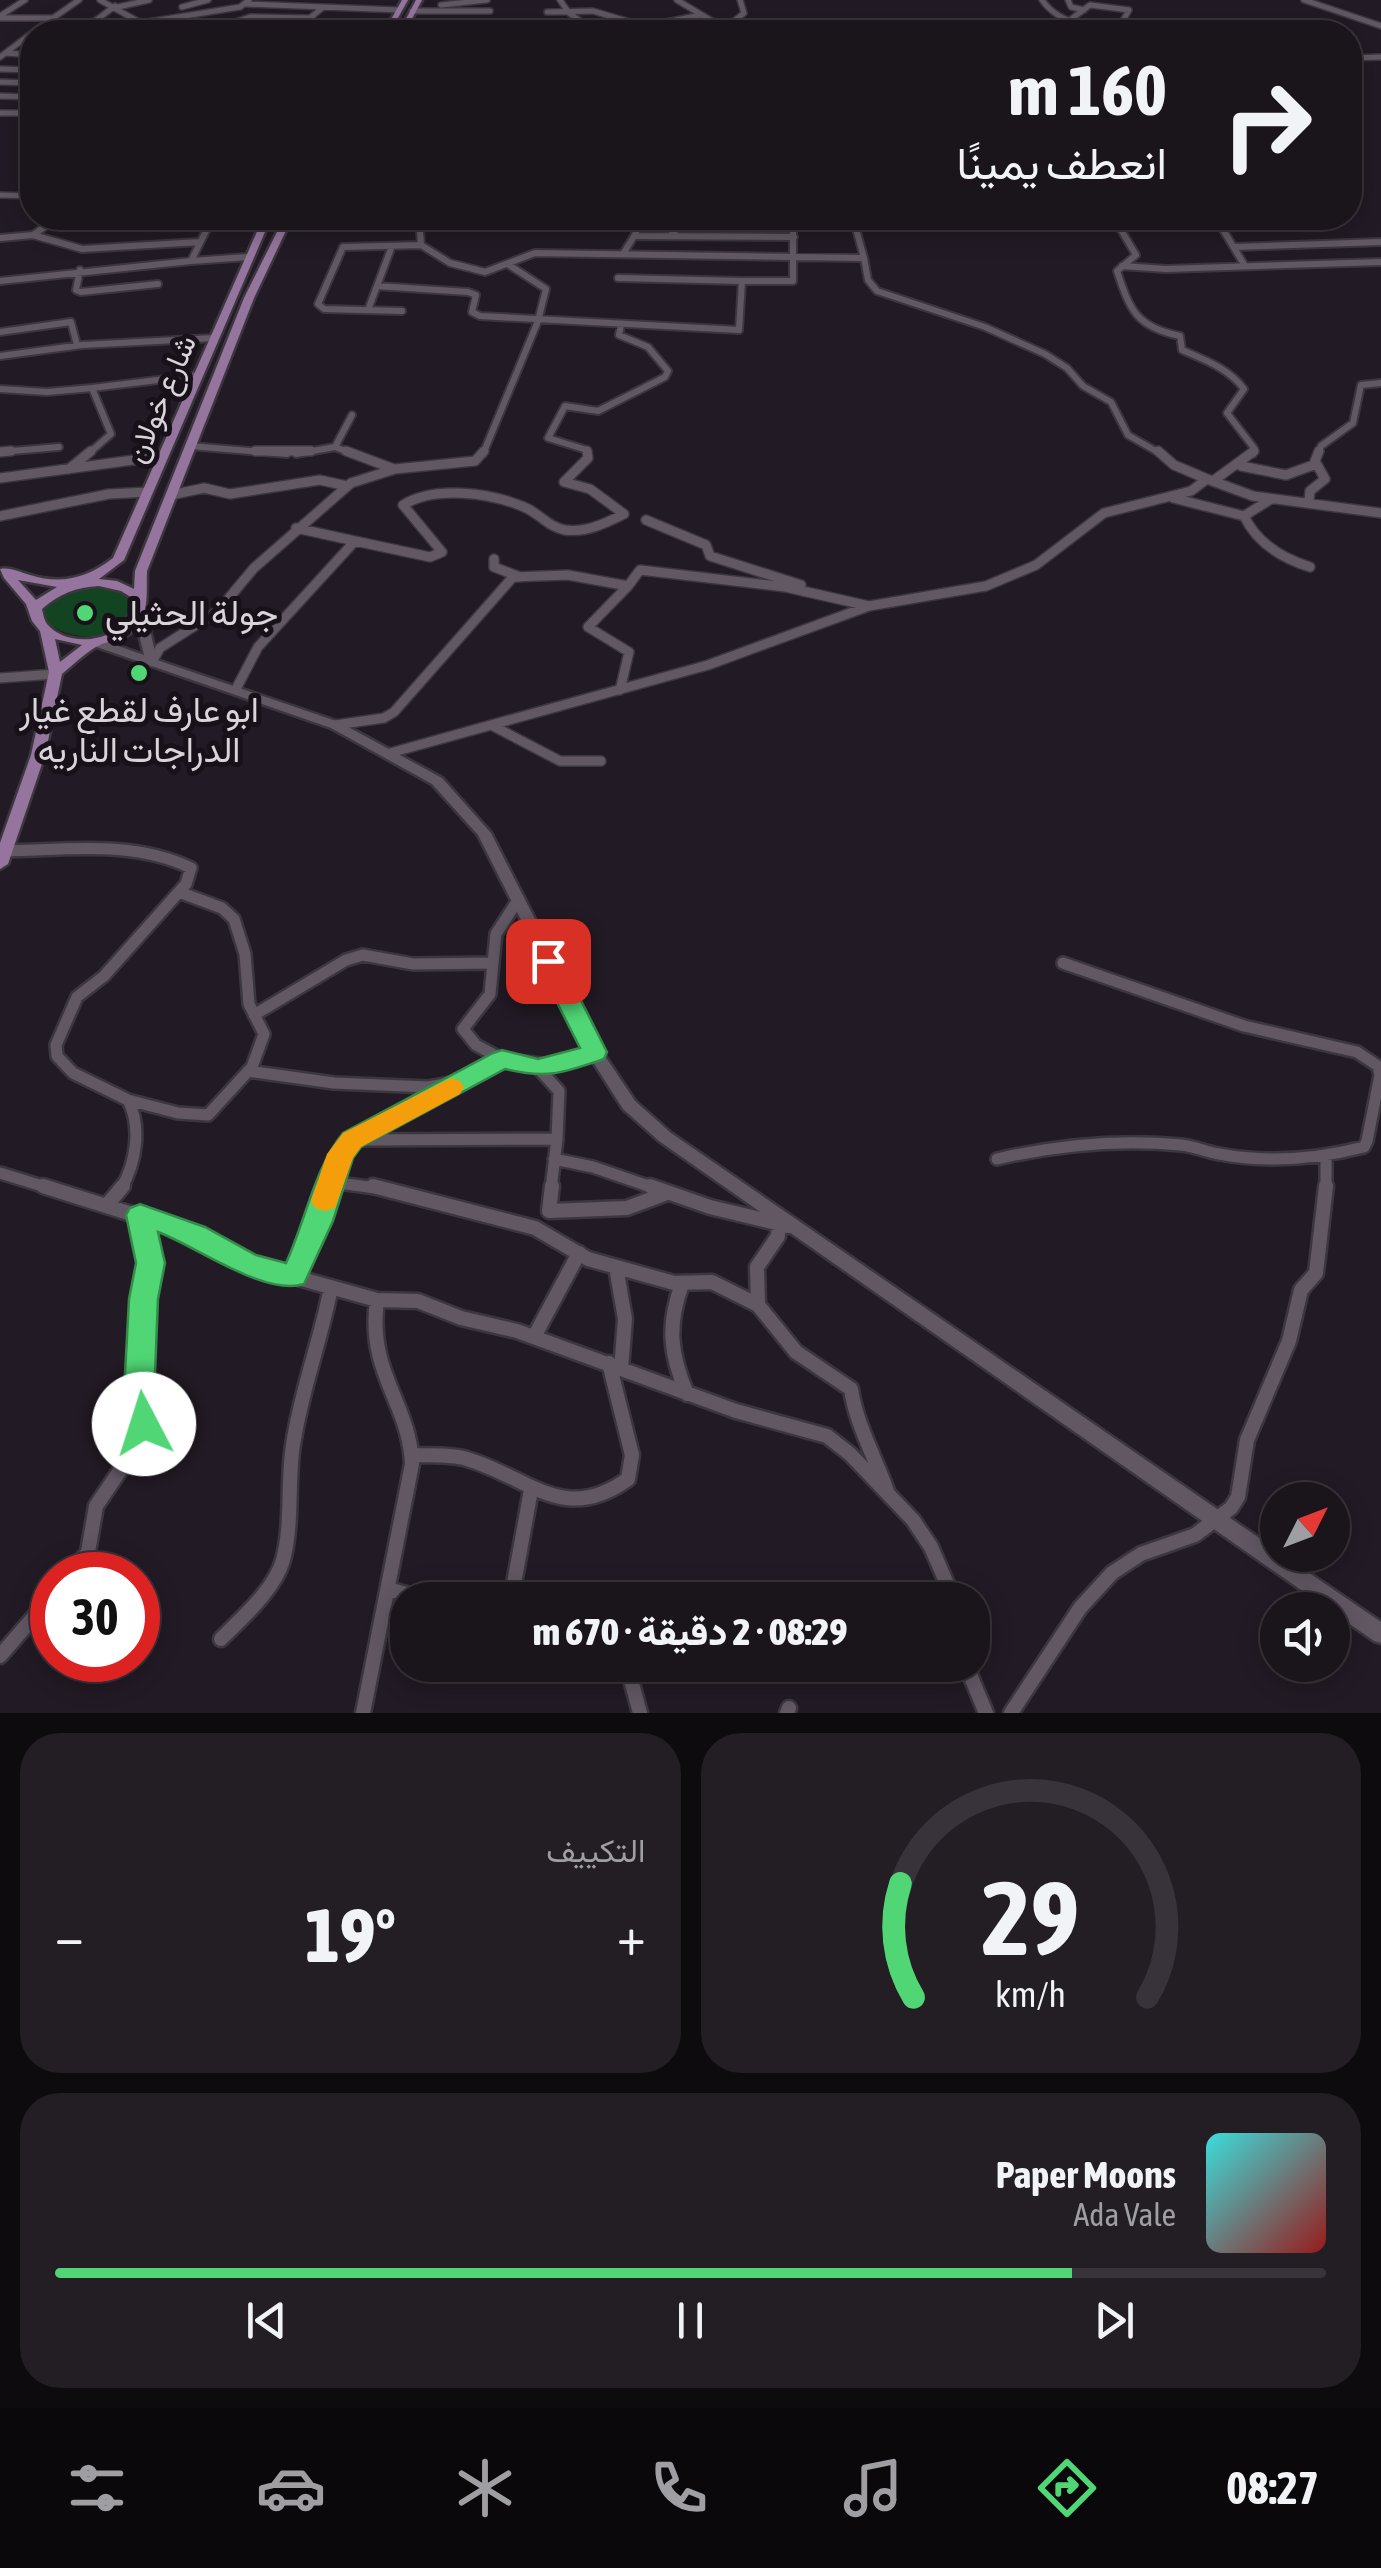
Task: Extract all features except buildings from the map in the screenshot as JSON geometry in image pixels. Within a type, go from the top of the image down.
[{"type":"main road","points":[[394,20],[405,0]]},
{"type":"main road","name":"شارع خولان","points":[[35,608],[55,593],[81,585],[118,560],[262,230]]},
{"type":"main road","name":"شارع خولان","points":[[138,604],[141,571],[249,298],[282,230]]},
{"type":"main road","points":[[233,296],[249,298]]},
{"type":"main road","points":[[2,569],[33,582],[116,584],[138,604],[126,630],[95,642],[56,673]]},
{"type":"main road","points":[[2,569],[35,608],[38,622],[46,630],[68,639],[95,642]]},
{"type":"main road","points":[[2,858],[38,755],[56,673],[46,630]]},
{"type":"street","points":[[0,17],[25,0]]},
{"type":"street","points":[[51,20],[79,0]]},
{"type":"street","points":[[100,0],[138,20]]},
{"type":"street","points":[[95,20],[117,6],[149,0]]},
{"type":"street","points":[[172,0],[193,15]]},
{"type":"street","points":[[182,7],[208,0]]},
{"type":"street","points":[[354,8],[360,0]]},
{"type":"street","points":[[416,6],[487,0]]},
{"type":"street","points":[[560,0],[566,10],[581,20]]},
{"type":"street","points":[[676,0],[709,20]]},
{"type":"street","points":[[1042,0],[1048,13],[1063,20]]},
{"type":"street","points":[[1068,0],[1071,7],[1084,10]]},
{"type":"street","points":[[1304,0],[1355,20]]},
{"type":"street","points":[[156,20],[248,2],[399,10]]},
{"type":"street","points":[[1075,20],[1090,5],[1129,10],[1123,20]]},
{"type":"street","points":[[416,6],[490,11]]},
{"type":"street","points":[[243,20],[310,18],[323,7]]},
{"type":"street","points":[[217,11],[234,20]]},
{"type":"street","points":[[546,12],[594,11],[625,20]]},
{"type":"street","points":[[676,20],[701,15]]},
{"type":"street","points":[[0,17],[54,18]]},
{"type":"street","points":[[3,55],[20,42]]},
{"type":"street","points":[[0,84],[10,88]]},
{"type":"street","points":[[33,234],[39,230]]},
{"type":"street","points":[[190,261],[206,230]]},
{"type":"street","points":[[420,230],[422,244]]},
{"type":"street","points":[[634,230],[636,236]]},
{"type":"street","points":[[669,236],[676,230]]},
{"type":"street","points":[[618,278],[793,281],[794,230]]},
{"type":"street","points":[[856,230],[868,280],[876,291],[985,327],[1045,354],[1083,386],[1112,402],[1128,435],[1154,448],[1174,465],[1230,488],[1271,498],[1381,513]]},
{"type":"street","points":[[390,753],[708,666],[869,606],[986,586],[1036,565],[1104,513],[1192,491],[1241,466],[1253,455],[1254,448],[1226,413],[1244,389],[1209,360],[1182,350],[1180,336],[1160,332],[1131,313],[1116,272],[1136,255],[1121,230]]},
{"type":"street","points":[[1223,230],[1245,266]]},
{"type":"street","points":[[0,238],[33,234],[82,249],[200,242]]},
{"type":"street","points":[[636,236],[794,237]]},
{"type":"street","points":[[624,254],[636,236]]},
{"type":"street","points":[[1234,247],[1381,242]]},
{"type":"street","points":[[402,311],[324,309],[318,304],[339,250],[354,245],[422,244],[440,258],[466,268],[491,271],[536,253],[864,258]]},
{"type":"street","points":[[368,310],[392,246]]},
{"type":"street","points":[[0,281],[80,270],[248,257]]},
{"type":"street","points":[[1122,266],[1380,264]]},
{"type":"street","points":[[152,662],[160,648],[218,611],[254,568],[347,486],[364,476],[394,469],[465,463],[482,455],[538,321],[546,289],[509,266]]},
{"type":"street","points":[[80,270],[76,290],[80,292],[158,284]]},
{"type":"street","points":[[377,286],[468,292],[476,295],[474,314],[538,321],[739,330],[742,280]]},
{"type":"street","points":[[0,332],[71,322],[77,345]]},
{"type":"street","points":[[296,528],[430,557],[442,552],[403,505],[413,498],[459,494],[528,508],[555,528],[596,529],[624,514],[590,490],[564,482],[588,458],[587,450],[548,438],[566,406],[598,411],[665,377],[668,372],[652,348],[636,338],[619,335],[621,325]]},
{"type":"street","points":[[0,356],[77,345],[214,338]]},
{"type":"street","points":[[0,388],[47,392],[199,375]]},
{"type":"street","points":[[1316,464],[1321,446],[1353,423],[1360,385],[1381,383]]},
{"type":"street","points":[[70,469],[111,434],[92,388]]},
{"type":"street","points":[[335,446],[352,415]]},
{"type":"street","points":[[190,446],[293,454],[335,446],[394,469]]},
{"type":"street","points":[[0,452],[59,447]]},
{"type":"street","points":[[0,478],[163,456]]},
{"type":"street","points":[[1241,466],[1286,476],[1316,464]]},
{"type":"street","points":[[1309,502],[1310,492],[1325,479],[1322,468],[1316,464]]},
{"type":"street","points":[[171,495],[204,488],[230,494],[320,480],[347,486]]},
{"type":"street","points":[[1209,504],[1230,488]]},
{"type":"street","points":[[0,516],[110,494],[148,492]]},
{"type":"street","points":[[1168,497],[1209,504],[1244,516]]},
{"type":"street","points":[[1244,516],[1271,498]]},
{"type":"street","points":[[1244,516],[1252,538],[1279,550],[1292,562],[1310,567]]},
{"type":"street","points":[[646,520],[706,545],[710,556],[869,606]]},
{"type":"street","points":[[236,689],[258,647],[356,542]]},
{"type":"street","points":[[494,559],[494,568],[521,577]]},
{"type":"street","points":[[620,690],[630,652],[588,628],[640,570],[845,599]]},
{"type":"street","points":[[335,725],[384,718],[394,712],[513,578],[568,575],[628,586]]},
{"type":"street","points":[[138,604],[152,662]]},
{"type":"street","points":[[95,642],[335,725],[437,781],[484,834],[594,1052],[629,1105],[664,1137],[787,1226],[1381,1634]]},
{"type":"street","points":[[0,678],[56,673]]},
{"type":"street","points":[[493,726],[560,761],[601,761]]},
{"type":"street","points":[[2,858],[114,850],[170,858],[192,868],[179,892],[104,976],[77,997],[56,1046],[57,1056],[72,1073],[128,1100],[178,1113],[208,1115],[248,1070],[264,1034],[254,1015],[246,984],[245,954],[234,919],[222,908],[179,892]]},
{"type":"street","points":[[518,900],[496,934],[490,994],[463,1029],[476,1045],[502,1059],[538,1068],[594,1052]]},
{"type":"street","points":[[254,1015],[346,960],[363,955],[413,964],[492,963]]},
{"type":"street","points":[[996,1159],[1040,1148],[1110,1144],[1179,1145],[1245,1157],[1326,1156],[1364,1147],[1369,1140],[1371,1102],[1380,1075],[1370,1058],[1336,1045],[1244,1026],[1063,963]]},
{"type":"street","points":[[294,1276],[319,1221],[340,1154],[352,1140],[502,1059]]},
{"type":"street","points":[[535,1228],[549,1211],[560,1092],[538,1068]]},
{"type":"street","points":[[248,1070],[312,1084],[418,1090],[455,1085]]},
{"type":"street","points":[[107,1205],[124,1191],[132,1173],[134,1118],[128,1100]]},
{"type":"street","points":[[352,1140],[558,1138]]},
{"type":"street","points":[[1011,1713],[1080,1608],[1112,1573],[1141,1554],[1184,1540],[1217,1520],[1238,1497],[1246,1440],[1289,1341],[1301,1290],[1316,1273],[1326,1202],[1326,1156]]},
{"type":"street","points":[[554,1159],[593,1167],[667,1193],[787,1226]]},
{"type":"street","points":[[0,1174],[195,1234],[248,1264],[377,1300],[418,1301],[461,1318],[534,1337],[688,1394],[827,1436],[886,1491],[930,1546],[946,1582]]},
{"type":"street","points":[[330,1182],[368,1185],[535,1228],[579,1254],[616,1267],[682,1284],[712,1282],[758,1305],[796,1352],[850,1389],[855,1416],[869,1439],[886,1491]]},
{"type":"street","points":[[549,1211],[628,1208],[667,1193]]},
{"type":"street","points":[[88,1552],[96,1506],[142,1438],[140,1374],[150,1263],[140,1215]]},
{"type":"street","points":[[758,1305],[756,1267],[787,1226]]},
{"type":"street","points":[[534,1337],[579,1254]]},
{"type":"street","points":[[412,1455],[471,1460],[531,1490],[568,1500],[600,1498],[628,1479],[632,1456],[615,1366],[625,1319],[616,1267]]},
{"type":"street","points":[[682,1284],[670,1319],[668,1341],[672,1361],[688,1394]]},
{"type":"street","points":[[221,1639],[248,1612],[282,1564],[298,1412],[332,1287]]},
{"type":"street","points":[[363,1713],[412,1455],[405,1419],[382,1376],[374,1319],[377,1300]]},
{"type":"street","points":[[514,1582],[531,1490]]},
{"type":"street","points":[[0,1656],[30,1621]]},
{"type":"street","points":[[632,1682],[640,1713]]},
{"type":"street","points":[[973,1682],[986,1713]]},
{"type":"green space","points":[[88,586],[121,590],[132,599],[122,626],[111,633],[84,636],[69,634],[44,621],[43,611],[49,602]]},
{"type":"slow traffic","points":[[325,1201],[340,1154],[352,1140],[451,1087]]},
{"type":"place","name":"جولة الحثيلي","points":[[85,613]]},
{"type":"place","name":"ابو عارف لقطع غيار الدراجات الناريه","points":[[139,673]]},
{"type":"route","points":[[144,1424],[140,1374],[150,1263],[140,1215],[195,1234],[248,1264],[294,1276],[319,1221],[340,1154],[352,1140],[502,1059],[538,1068],[594,1052],[548,961]]}]
